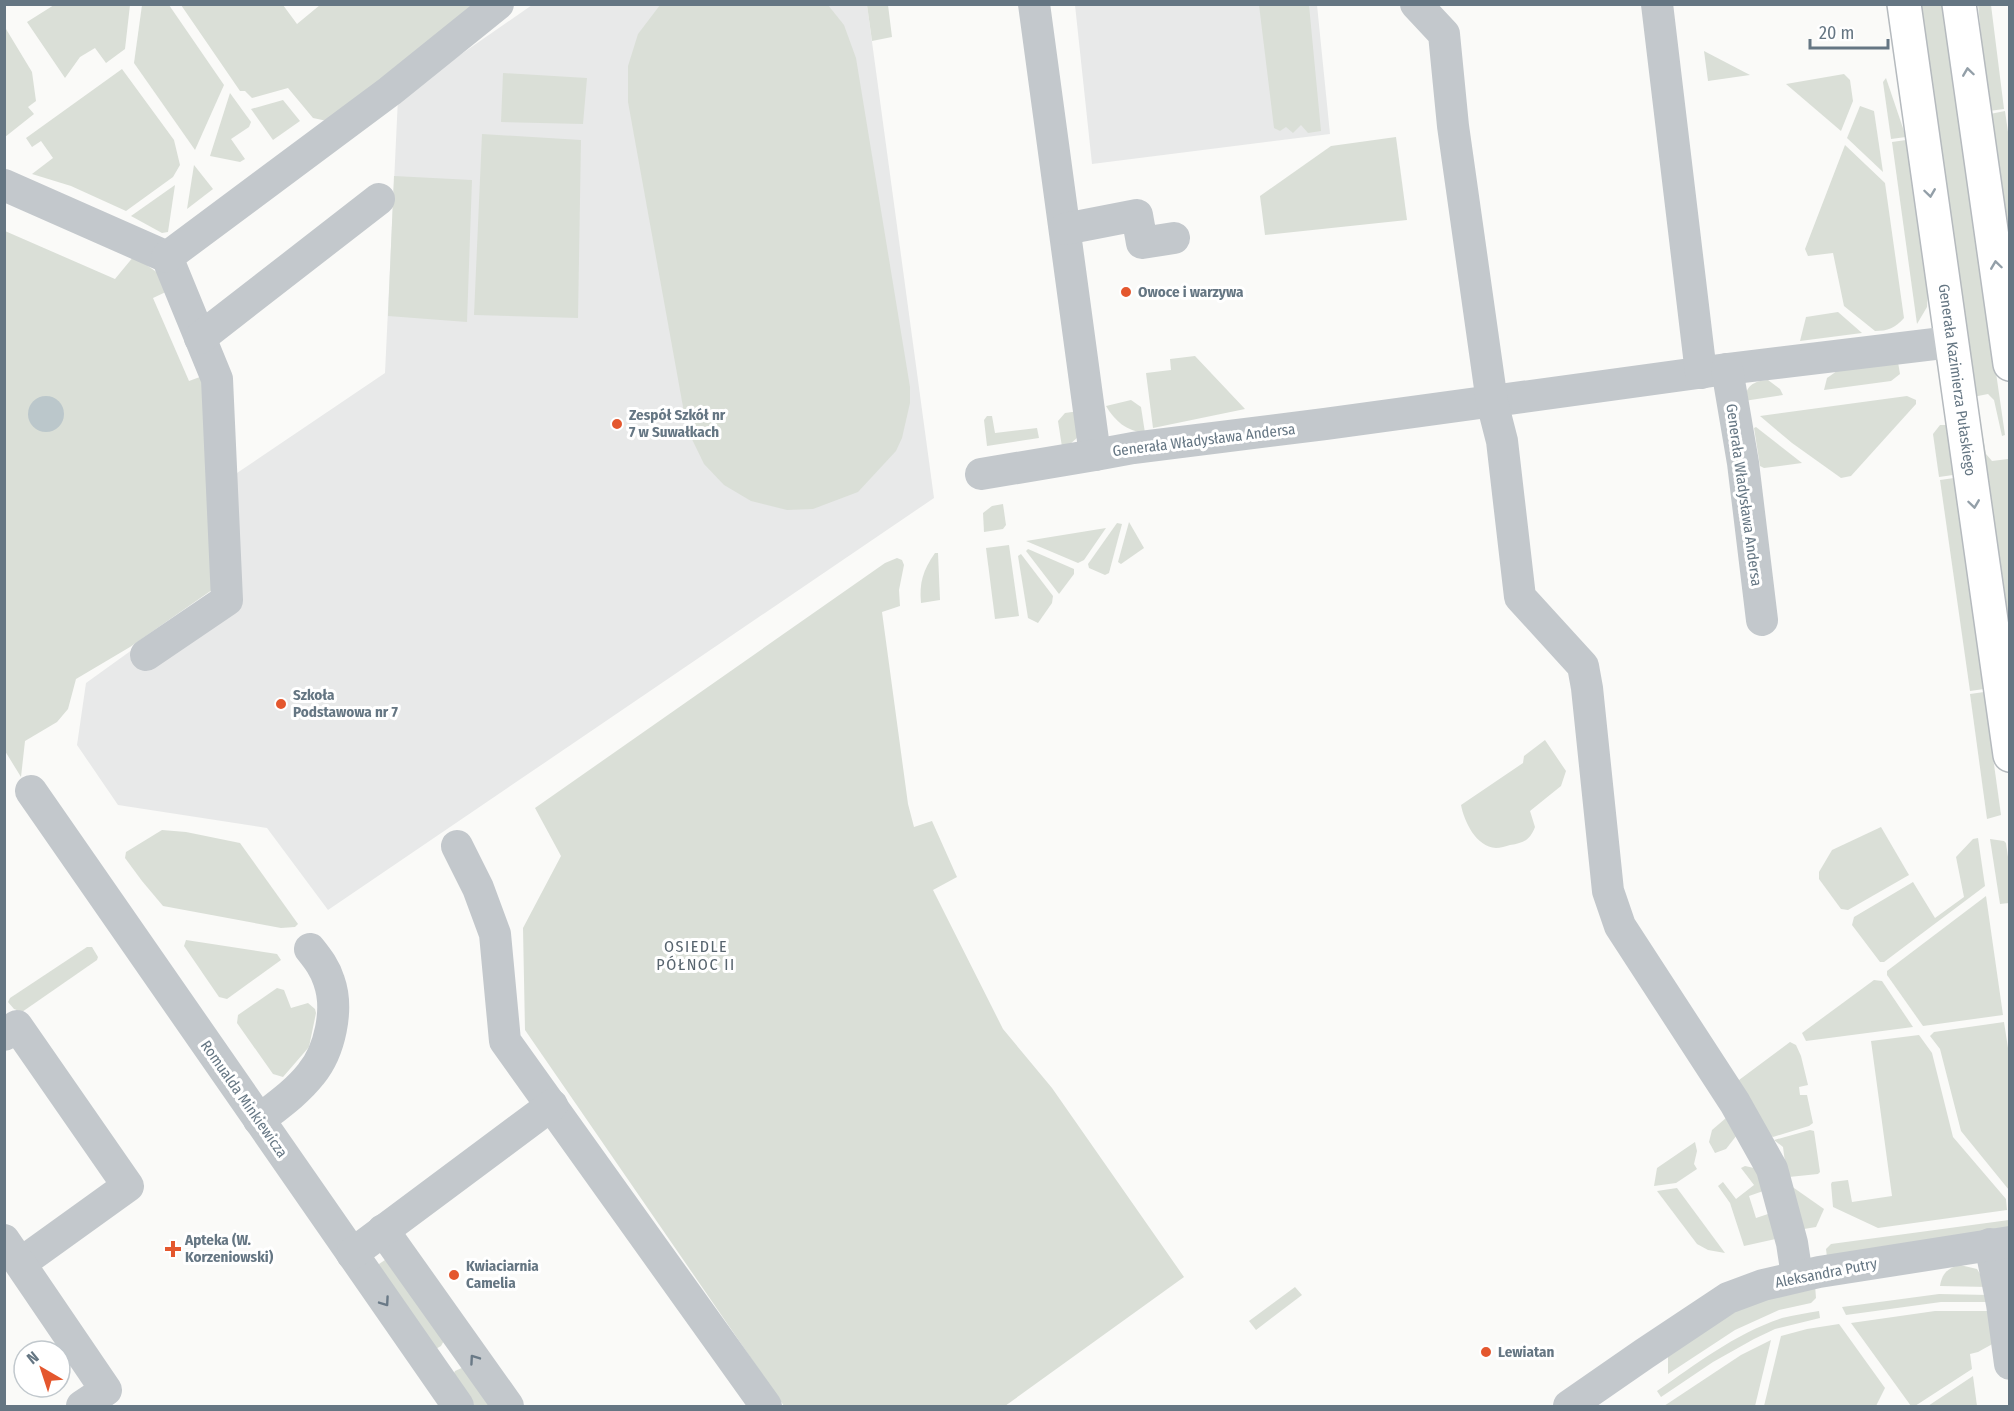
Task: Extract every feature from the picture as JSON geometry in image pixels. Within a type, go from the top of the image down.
[{"type":"main road","name":"Generała Kazimierza Pułaskiego","points":[[1904,4],[2010,755]]},
{"type":"main road","points":[[1959,4],[2010,364]]},
{"type":"street","points":[[167,257],[390,91],[498,4]]},
{"type":"street","name":"Generała Władysława Andersa","points":[[1034,4],[1095,454],[1714,371],[1951,342]]},
{"type":"street","points":[[1416,4],[1444,34],[1453,126],[1492,402],[1502,441],[1520,597],[1583,666],[1608,891],[1620,926],[1736,1103],[1772,1168],[1797,1276]]},
{"type":"street","points":[[1657,4],[1714,371]]},
{"type":"street","points":[[4,185],[167,257],[217,379],[227,600],[146,655]]},
{"type":"street","points":[[200,338],[379,199]]},
{"type":"street","points":[[1065,229],[1137,216],[1142,243],[1174,238]]},
{"type":"street","name":"Generała Władysława Andersa","points":[[1714,371],[1743,463],[1762,620]]},
{"type":"street","points":[[981,474],[1095,454]]},
{"type":"street","name":"Romualda Minkiewicza","points":[[31,791],[458,1407]]},
{"type":"street","points":[[457,846],[478,888],[495,934],[505,1041],[766,1407]]},
{"type":"street","points":[[259,1120],[295,1091],[313,1072],[325,1049],[330,1033],[333,999],[330,981],[320,961],[310,949]]},
{"type":"street","points":[[4,1035],[17,1026],[128,1186],[13,1251],[106,1390],[82,1407]]},
{"type":"street","points":[[352,1254],[552,1105]]},
{"type":"street","points":[[383,1230],[508,1407]]},
{"type":"street","points":[[2000,1243],[2002,1304],[2010,1364]]},
{"type":"street","name":"Aleksandra Putry","points":[[1569,1407],[1728,1298],[1797,1276],[2000,1243]]},
{"type":"shaded area","points":[[54,5],[130,5],[125,49],[106,63],[95,48],[80,57],[65,78],[27,22]]},
{"type":"shaded area","points":[[142,5],[169,5],[224,85],[195,150],[134,63]]},
{"type":"shaded area","points":[[181,5],[283,5],[297,24],[320,5],[484,5],[327,121],[313,118],[288,88],[252,98],[245,91],[240,91]]},
{"type":"shaded area","name":"Zespół Szkół nr 7 w Suwałkach","points":[[532,5],[867,5],[934,498],[328,910],[267,828],[118,805],[77,745],[86,683],[236,575],[234,475],[385,373],[398,98]]},
{"type":"shaded area","points":[[660,5],[828,5],[844,25],[856,58],[910,387],[910,403],[902,438],[896,451],[858,492],[813,509],[787,510],[751,501],[724,485],[704,464],[687,429],[628,102],[628,66],[638,34]]},
{"type":"shaded area","points":[[867,5],[888,5],[892,37],[872,41]]},
{"type":"shaded area","points":[[1075,5],[1317,5],[1330,134],[1092,164]]},
{"type":"shaded area","points":[[1259,5],[1309,5],[1321,131],[1308,133],[1301,125],[1293,133],[1286,127],[1280,131],[1274,128]]},
{"type":"shaded area","points":[[1918,5],[1943,5],[2005,435],[2002,436],[1994,400],[1988,394],[1973,397]]},
{"type":"shaded area","points":[[1978,5],[1991,5],[2004,109],[1989,111]]},
{"type":"shaded area","points":[[6,29],[32,72],[36,101],[28,107],[34,114],[5,137]]},
{"type":"shaded area","points":[[1704,51],[1750,75],[1708,81]]},
{"type":"shaded area","points":[[122,69],[174,140],[180,165],[173,177],[126,211],[71,186],[32,174],[53,158],[41,141],[32,147],[26,138]]},
{"type":"shaded area","points":[[503,73],[587,78],[583,124],[501,122]]},
{"type":"shaded area","points":[[1844,74],[1850,80],[1853,101],[1841,131],[1786,84]]},
{"type":"shaded area","points":[[1886,78],[1906,137],[1891,139],[1883,82]]},
{"type":"shaded area","points":[[230,93],[251,122],[249,127],[231,139],[245,159],[240,162],[210,156]]},
{"type":"shaded area","points":[[283,100],[300,121],[273,140],[251,109]]},
{"type":"shaded area","points":[[1860,106],[1874,111],[1883,172],[1847,138]]},
{"type":"shaded area","points":[[2005,111],[2010,146],[2009,249],[1990,114]]},
{"type":"shaded area","points":[[482,134],[581,140],[578,318],[474,315]]},
{"type":"shaded area","points":[[1396,137],[1407,220],[1265,235],[1260,196],[1331,146]]},
{"type":"shaded area","points":[[1906,140],[1928,292],[1927,307],[1917,324],[1892,142]]},
{"type":"shaded area","points":[[1845,145],[1885,183],[1904,318],[1894,327],[1884,330],[1875,331],[1844,306],[1833,253],[1808,256],[1805,249]]},
{"type":"shaded area","points":[[194,165],[213,189],[187,209]]},
{"type":"shaded area","points":[[394,176],[472,180],[467,322],[388,316]]},
{"type":"shaded area","points":[[175,185],[168,232],[162,233],[131,216]]},
{"type":"shaded area","points":[[5,231],[115,279],[134,256],[162,276],[170,290],[153,298],[189,381],[208,374],[222,583],[130,647],[76,679],[68,709],[57,722],[25,741],[21,777],[5,751]]},
{"type":"shaded area","points":[[1838,312],[1862,333],[1800,341],[1806,317]]},
{"type":"shaded area","points":[[1195,356],[1245,409],[1153,428],[1146,373],[1171,370],[1170,359]]},
{"type":"shaded area","points":[[1898,362],[1900,374],[1891,381],[1824,390],[1827,378],[1837,371]]},
{"type":"shaded area","points":[[1768,380],[1780,389],[1783,395],[1744,401],[1751,385]]},
{"type":"shaded area","points":[[46,396],[59,401],[64,414],[59,427],[46,432],[33,427],[28,414],[33,401]]},
{"type":"shaded area","points":[[1907,396],[1916,400],[1916,404],[1851,476],[1841,478],[1792,443],[1760,416]]},
{"type":"shaded area","points":[[1131,400],[1141,407],[1145,433],[1132,430],[1122,424],[1106,406]]},
{"type":"shaded area","points":[[1079,411],[1078,437],[1069,445],[1062,447],[1058,421],[1065,413]]},
{"type":"shaded area","points":[[987,416],[992,416],[995,433],[1037,428],[1039,438],[987,446],[984,420]]},
{"type":"shaded area","points":[[1940,425],[1946,425],[1953,475],[1939,477],[1933,434]]},
{"type":"shaded area","points":[[1756,427],[1802,463],[1764,468],[1760,466],[1754,428]]},
{"type":"shaded area","points":[[1981,427],[1986,454],[1992,461],[2008,459],[2009,653],[1977,428]]},
{"type":"shaded area","points":[[1954,478],[1984,689],[1970,691],[1940,480]]},
{"type":"shaded area","points":[[1003,504],[1006,525],[1003,529],[984,532],[983,513],[992,506]]},
{"type":"shaded area","points":[[1129,522],[1144,548],[1121,564],[1118,562]]},
{"type":"shaded area","points":[[1117,523],[1122,524],[1109,573],[1105,575],[1089,568],[1088,564]]},
{"type":"shaded area","points":[[1106,528],[1084,560],[1078,563],[1026,541]]},
{"type":"shaded area","points":[[1009,545],[1019,616],[995,619],[986,548]]},
{"type":"shaded area","points":[[1028,549],[1074,569],[1074,574],[1059,594],[1026,551]]},
{"type":"shaded area","points":[[935,553],[938,553],[940,600],[921,603],[923,577]]},
{"type":"shaded area","points":[[1021,554],[1053,596],[1052,603],[1038,623],[1028,618],[1018,556]]},
{"type":"shaded area","points":[[897,558],[902,560],[904,565],[899,590],[900,606],[882,612],[908,804],[914,827],[932,821],[957,877],[933,890],[1003,1029],[1052,1088],[1184,1277],[1005,1406],[784,1406],[525,1030],[523,928],[561,856],[535,808],[885,563]]},
{"type":"shaded area","points":[[1984,692],[2001,815],[1987,819],[1970,694]]},
{"type":"shaded area","points":[[1545,740],[1566,771],[1561,786],[1530,811],[1535,827],[1526,840],[1498,848],[1489,847],[1472,832],[1461,805],[1523,763],[1524,756]]},
{"type":"shaded area","points":[[1881,827],[1909,875],[1848,910],[1841,909],[1819,879],[1819,872],[1832,850]]},
{"type":"shaded area","points":[[162,830],[186,832],[240,843],[298,924],[295,927],[281,928],[163,906],[125,858],[126,852]]},
{"type":"shaded area","points":[[1978,838],[1985,886],[1884,962],[1880,962],[1852,925],[1854,917],[1913,882],[1935,918],[1964,897],[1956,857],[1973,839]]},
{"type":"shaded area","points":[[1990,839],[2006,843],[2010,871],[2009,903],[2000,904]]},
{"type":"shaded area","points":[[1986,896],[2003,1015],[1923,1026],[1887,975],[1887,971]]},
{"type":"shaded area","points":[[186,940],[277,954],[281,960],[227,999],[219,997],[184,946]]},
{"type":"shaded area","points":[[87,947],[92,947],[98,957],[97,960],[22,1012],[14,1009],[8,1002],[10,998]]},
{"type":"shaded area","points":[[1874,980],[1882,981],[1913,1027],[1806,1041],[1802,1033]]},
{"type":"shaded area","points":[[277,988],[284,990],[291,1008],[308,1003],[316,1013],[309,1047],[283,1077],[273,1074],[237,1023],[238,1015]]},
{"type":"shaded area","points":[[2004,1022],[2010,1061],[2009,1190],[1961,1131],[1940,1049],[1930,1036],[1934,1032]]},
{"type":"shaded area","points":[[1919,1035],[1932,1053],[1953,1137],[2006,1199],[2007,1210],[1878,1228],[1833,1207],[1831,1184],[1848,1180],[1852,1202],[1892,1196],[1871,1041]]},
{"type":"shaded area","points":[[1790,1042],[1796,1045],[1801,1056],[1808,1085],[1799,1087],[1800,1095],[1807,1095],[1813,1123],[1773,1137],[1769,1135],[1735,1083]]},
{"type":"shaded area","points":[[1726,1118],[1744,1126],[1726,1149],[1715,1153],[1709,1142],[1712,1130]]},
{"type":"shaded area","points":[[1810,1130],[1814,1131],[1820,1172],[1789,1177],[1783,1147],[1774,1140]]},
{"type":"shaded area","points":[[1695,1142],[1697,1151],[1694,1164],[1697,1169],[1676,1183],[1654,1186],[1657,1168]]},
{"type":"shaded area","points":[[1745,1166],[1763,1170],[1769,1189],[1749,1196],[1756,1218],[1774,1212],[1780,1238],[1744,1246],[1730,1203],[1718,1186],[1723,1182],[1736,1199],[1754,1185],[1741,1168]]},
{"type":"shaded area","points":[[1784,1181],[1824,1209],[1816,1227],[1798,1230]]},
{"type":"shaded area","points":[[1677,1188],[1725,1253],[1708,1250],[1697,1244],[1657,1191]]},
{"type":"shaded area","points":[[2009,1220],[2009,1233],[1827,1257],[1826,1249],[1831,1244]]},
{"type":"shaded area","points":[[388,1260],[445,1339],[441,1346],[434,1350],[378,1272],[379,1264]]},
{"type":"shaded area","points":[[1960,1265],[1977,1269],[1988,1287],[1940,1286],[1946,1272]]},
{"type":"shaded area","points":[[1815,1285],[1816,1298],[1811,1303],[1779,1310],[1735,1330],[1668,1374],[1668,1354],[1746,1305]]},
{"type":"shaded area","points":[[1295,1287],[1302,1295],[1256,1330],[1249,1321]]},
{"type":"shaded area","points":[[1939,1294],[1989,1295],[1990,1302],[1941,1302],[1846,1315],[1842,1307]]},
{"type":"shaded area","points":[[1819,1311],[1820,1318],[1775,1329],[1754,1339],[1713,1362],[1661,1397],[1657,1391],[1717,1350],[1765,1324],[1782,1318]]},
{"type":"shaded area","points":[[1935,1311],[1991,1311],[1996,1342],[1970,1354],[1972,1369],[1915,1406],[1911,1406],[1851,1323]]},
{"type":"shaded area","points":[[1839,1324],[1885,1388],[1876,1406],[1764,1406],[1781,1336]]},
{"type":"shaded area","points":[[1771,1340],[1755,1406],[1664,1406],[1741,1355]]},
{"type":"shaded area","points":[[464,1367],[493,1406],[471,1406],[453,1375],[455,1371]]},
{"type":"shaded area","points":[[1973,1376],[1977,1406],[1928,1406]]},
{"type":"place","name":"Owoce i warzywa","points":[[1126,292]]},
{"type":"place","name":"Zespół Szkół nr 7 w Suwałkach","points":[[617,424]]},
{"type":"place","name":"Szkoła Podstawowa nr 7","points":[[281,704]]},
{"type":"place","name":"Apteka (W. Korzeniowski)","points":[[173,1249]]},
{"type":"place","name":"Kwiaciarnia Camelia","points":[[454,1275]]},
{"type":"place","name":"Lewiatan","points":[[1486,1352]]},
{"type":"district","name":"OSIEDLE PÓŁNOC II","points":[[696,955]]}]
